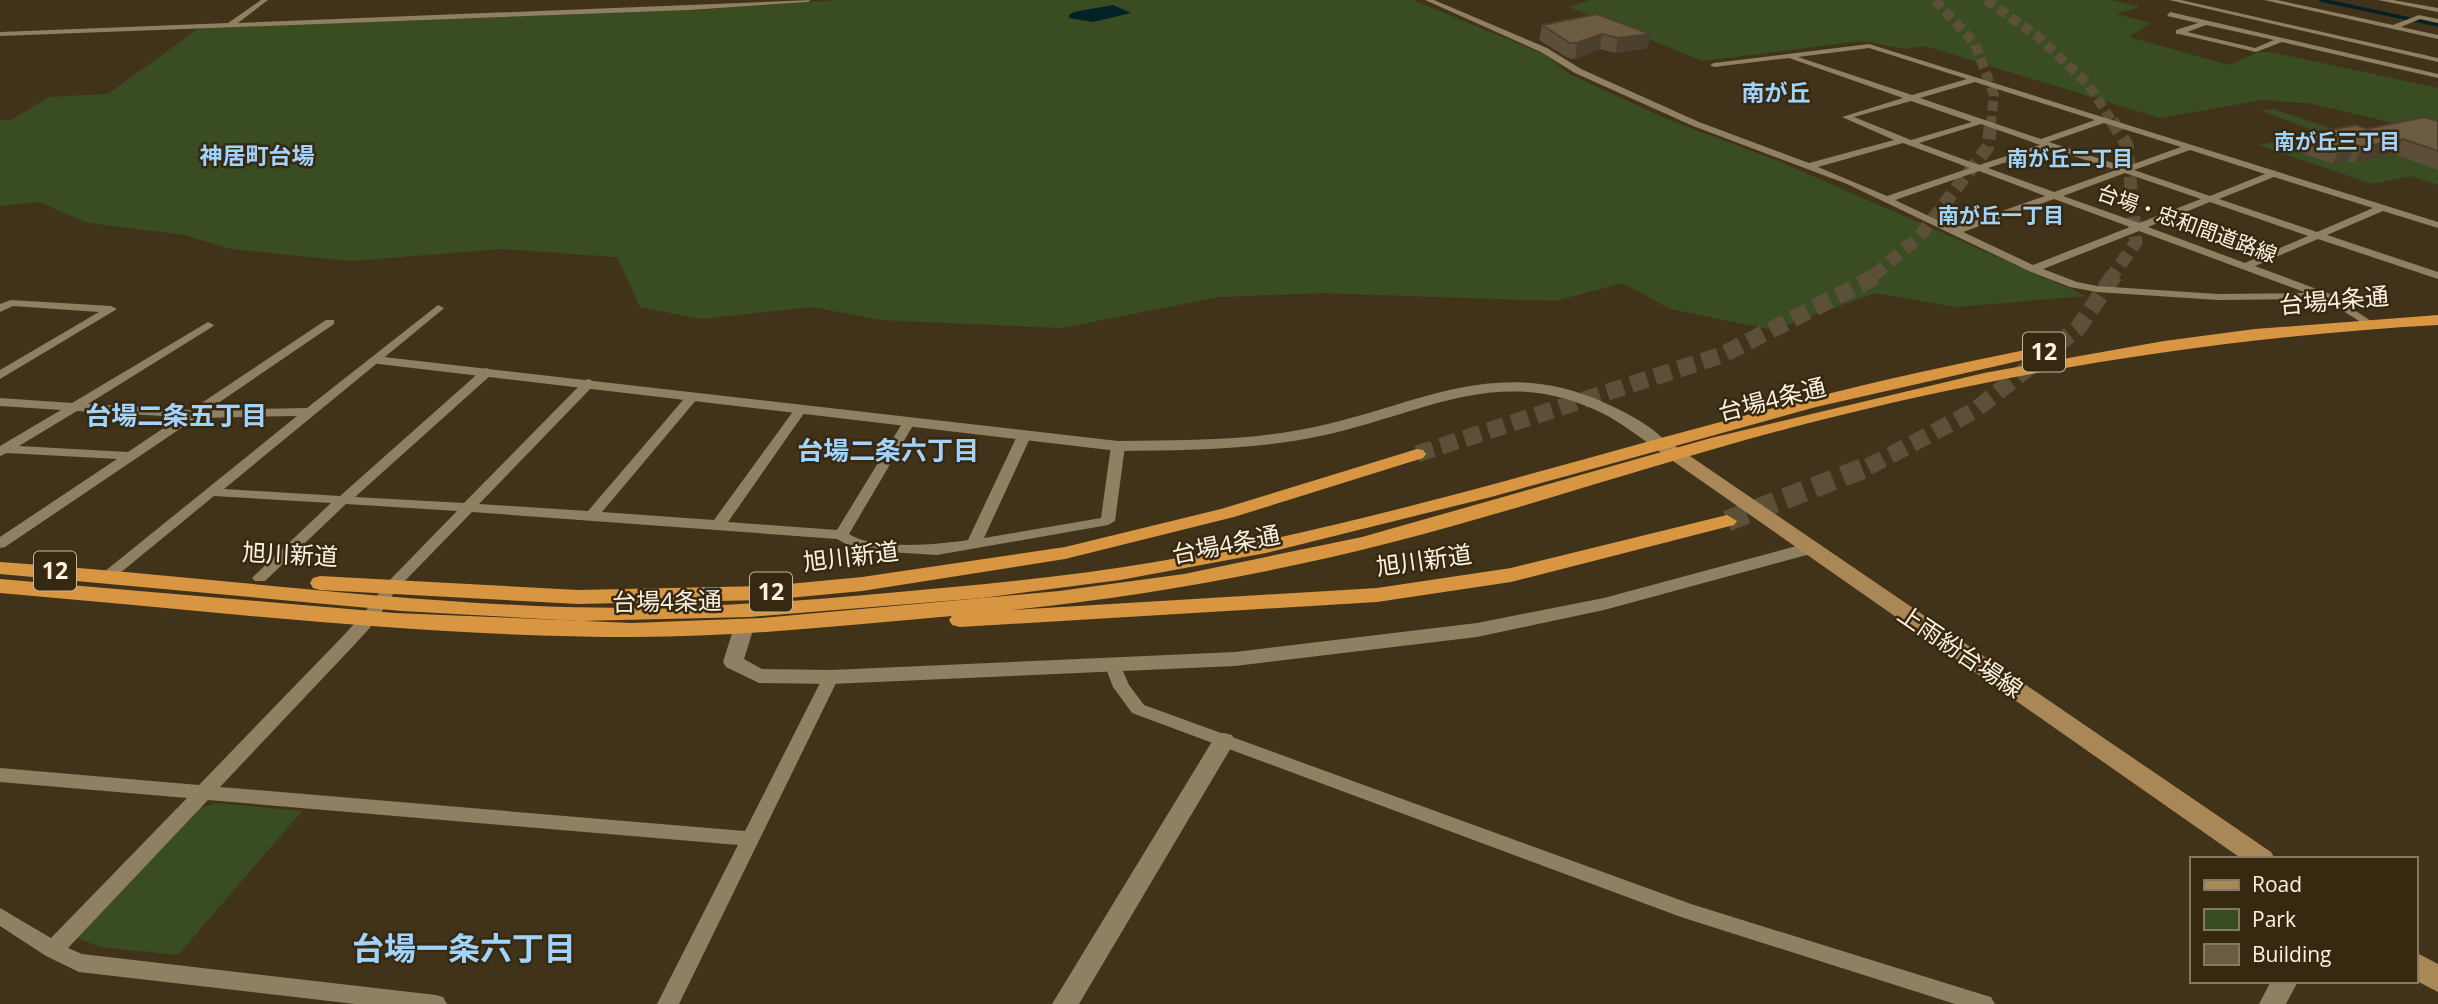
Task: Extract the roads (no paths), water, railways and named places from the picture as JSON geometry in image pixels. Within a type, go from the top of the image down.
[{"type":"highway","name":"台場4条通","points":[[0,568],[109,575],[381,602],[509,626],[636,630],[748,619],[1061,597],[1220,574],[1409,531],[1667,449],[2024,368],[2167,345],[2438,310]]},
{"type":"highway","name":"台場4条通","points":[[2360,319],[2438,320]]},
{"type":"highway","name":"旭川新道","points":[[109,575],[260,578],[381,602],[768,593],[862,584],[1065,553],[1227,513],[1417,454]]},
{"type":"highway","name":"旭川新道","points":[[748,619],[789,629],[1377,595],[1511,575],[1727,521]]},
{"type":"highway","name":"台場4条通","points":[[0,586],[381,602]]},
{"type":"highway","points":[[748,619],[768,593]]},
{"type":"main road","name":"上雨紛台場線","points":[[1667,449],[1808,549],[2259,857]]},
{"type":"main road","points":[[2417,965],[2438,980]]},
{"type":"street","points":[[230,25],[265,0]]},
{"type":"street","points":[[0,34],[691,8],[808,0]]},
{"type":"street","points":[[1428,0],[1556,55],[1578,71],[1696,124],[1810,166],[1887,199],[2033,269],[2074,285],[2218,297],[2326,296]]},
{"type":"street","points":[[2172,0],[2438,60]]},
{"type":"street","points":[[2267,0],[2438,37]]},
{"type":"street","points":[[2381,0],[2418,4],[2438,10]]},
{"type":"street","points":[[2416,19],[2418,4]]},
{"type":"street","points":[[2278,9],[2290,5]]},
{"type":"street","points":[[2170,14],[2438,76]]},
{"type":"street","points":[[2254,18],[2266,14]]},
{"type":"street","points":[[2394,27],[2416,19],[2438,21]]},
{"type":"street","points":[[2205,22],[2179,32],[2256,50],[2283,39]]},
{"type":"street","points":[[1714,65],[1869,46],[2438,225]]},
{"type":"street","points":[[1788,56],[2438,276]]},
{"type":"street","points":[[1910,99],[1976,80]]},
{"type":"street","name":"台場・忠和間道路線","points":[[1910,99],[1846,117],[1906,142],[2249,265],[2326,296],[2360,319]]},
{"type":"street","points":[[1887,199],[1979,168],[2103,120]]},
{"type":"street","points":[[1810,166],[1980,122]]},
{"type":"street","points":[[1955,231],[2189,147]]},
{"type":"street","points":[[2033,269],[2275,173]]},
{"type":"street","points":[[2249,265],[2383,207]]},
{"type":"street","points":[[0,309],[11,303],[111,309],[0,375]]},
{"type":"street","points":[[109,575],[438,308]]},
{"type":"street","points":[[0,544],[330,323]]},
{"type":"street","points":[[2,451],[208,325]]},
{"type":"street","points":[[375,360],[1118,446],[1223,443],[1318,432],[1460,390],[1492,386],[1530,387],[1611,411],[1667,449]]},
{"type":"street","points":[[260,578],[487,372]]},
{"type":"street","points":[[53,950],[205,794],[466,509],[589,383]]},
{"type":"street","points":[[592,515],[693,396]]},
{"type":"street","points":[[0,402],[194,414],[310,412]]},
{"type":"street","points":[[718,524],[801,409]]},
{"type":"street","points":[[841,535],[909,422]]},
{"type":"street","points":[[974,545],[1024,436]]},
{"type":"street","points":[[210,492],[718,524],[841,535],[857,546],[937,550],[1108,521],[1118,446]]},
{"type":"street","points":[[2,451],[131,456]]},
{"type":"street","points":[[748,619],[733,663],[759,676],[831,677],[1235,659],[1477,630],[1604,604],[1808,549]]},
{"type":"street","points":[[1113,666],[1121,687],[1138,709],[1689,911],[1984,1004]]},
{"type":"street","points":[[668,1004],[831,677]]},
{"type":"street","points":[[1065,1004],[1224,741]]},
{"type":"street","points":[[0,775],[750,839]]},
{"type":"street","points":[[0,916],[53,950],[79,963],[436,1004]]},
{"type":"street","points":[[2272,1004],[2284,983]]},
{"type":"water","points":[[1113,5],[1131,13],[1093,22],[1069,18],[1074,12]]},
{"type":"waterway","points":[[2321,0],[2438,25]]},
{"type":"tunnel","points":[[1935,0],[1975,44],[1994,95],[1991,123]]},
{"type":"tunnel","points":[[1986,0],[2037,36],[2088,84],[2113,123]]},
{"type":"tunnel","points":[[1874,275],[1918,238],[1988,147],[1991,121]]},
{"type":"tunnel","points":[[2112,121],[2127,145],[2136,242],[2113,275]]},
{"type":"tunnel","points":[[1417,454],[1722,355],[1876,274]]},
{"type":"tunnel","points":[[1871,465],[1974,411],[2078,328],[2115,274]]},
{"type":"tunnel","points":[[1727,521],[1871,465]]},
{"type":"district","name":"南が丘","points":[[1776,93]]},
{"type":"district","name":"南が丘三丁目","points":[[2337,142]]},
{"type":"district","name":"神居町台場","points":[[257,156]]},
{"type":"district","name":"南が丘二丁目","points":[[2070,159]]},
{"type":"district","name":"南が丘一丁目","points":[[2001,216]]},
{"type":"district","name":"台場二条五丁目","points":[[176,416]]},
{"type":"district","name":"台場二条六丁目","points":[[888,451]]},
{"type":"district","name":"台場一条六丁目","points":[[464,949]]}]
